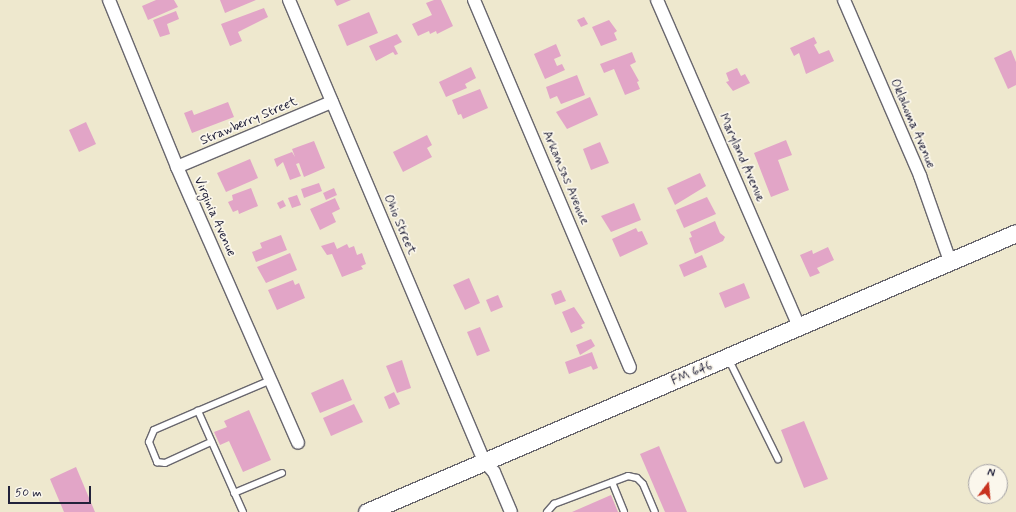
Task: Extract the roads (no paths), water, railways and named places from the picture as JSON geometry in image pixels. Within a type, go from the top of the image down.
[{"type":"main road","name":"FM 646","points":[[367,512],[800,327],[1016,232]]},
{"type":"street","name":"Virginia Avenue","points":[[109,0],[177,167],[298,442]]},
{"type":"street","name":"Ohio Street","points":[[288,0],[484,461],[494,472],[511,512]]},
{"type":"street","name":"Arkansas Avenue","points":[[474,0],[630,367]]},
{"type":"street","name":"Maryland Avenue","points":[[657,0],[800,327]]},
{"type":"street","name":"Oklahoma Avenue","points":[[844,0],[920,176],[950,261]]},
{"type":"street","name":"Strawberry Street","points":[[177,167],[332,102]]},
{"type":"lane","points":[[728,358],[778,458]]},
{"type":"lane","points":[[212,442],[166,463],[157,462],[149,442],[150,436],[154,430],[271,380]]},
{"type":"lane","points":[[198,411],[243,512]]},
{"type":"lane","points":[[234,493],[282,473]]},
{"type":"lane","points":[[547,512],[554,504],[628,476],[637,478],[643,484],[654,512]]},
{"type":"lane","points":[[612,482],[624,512]]}]
